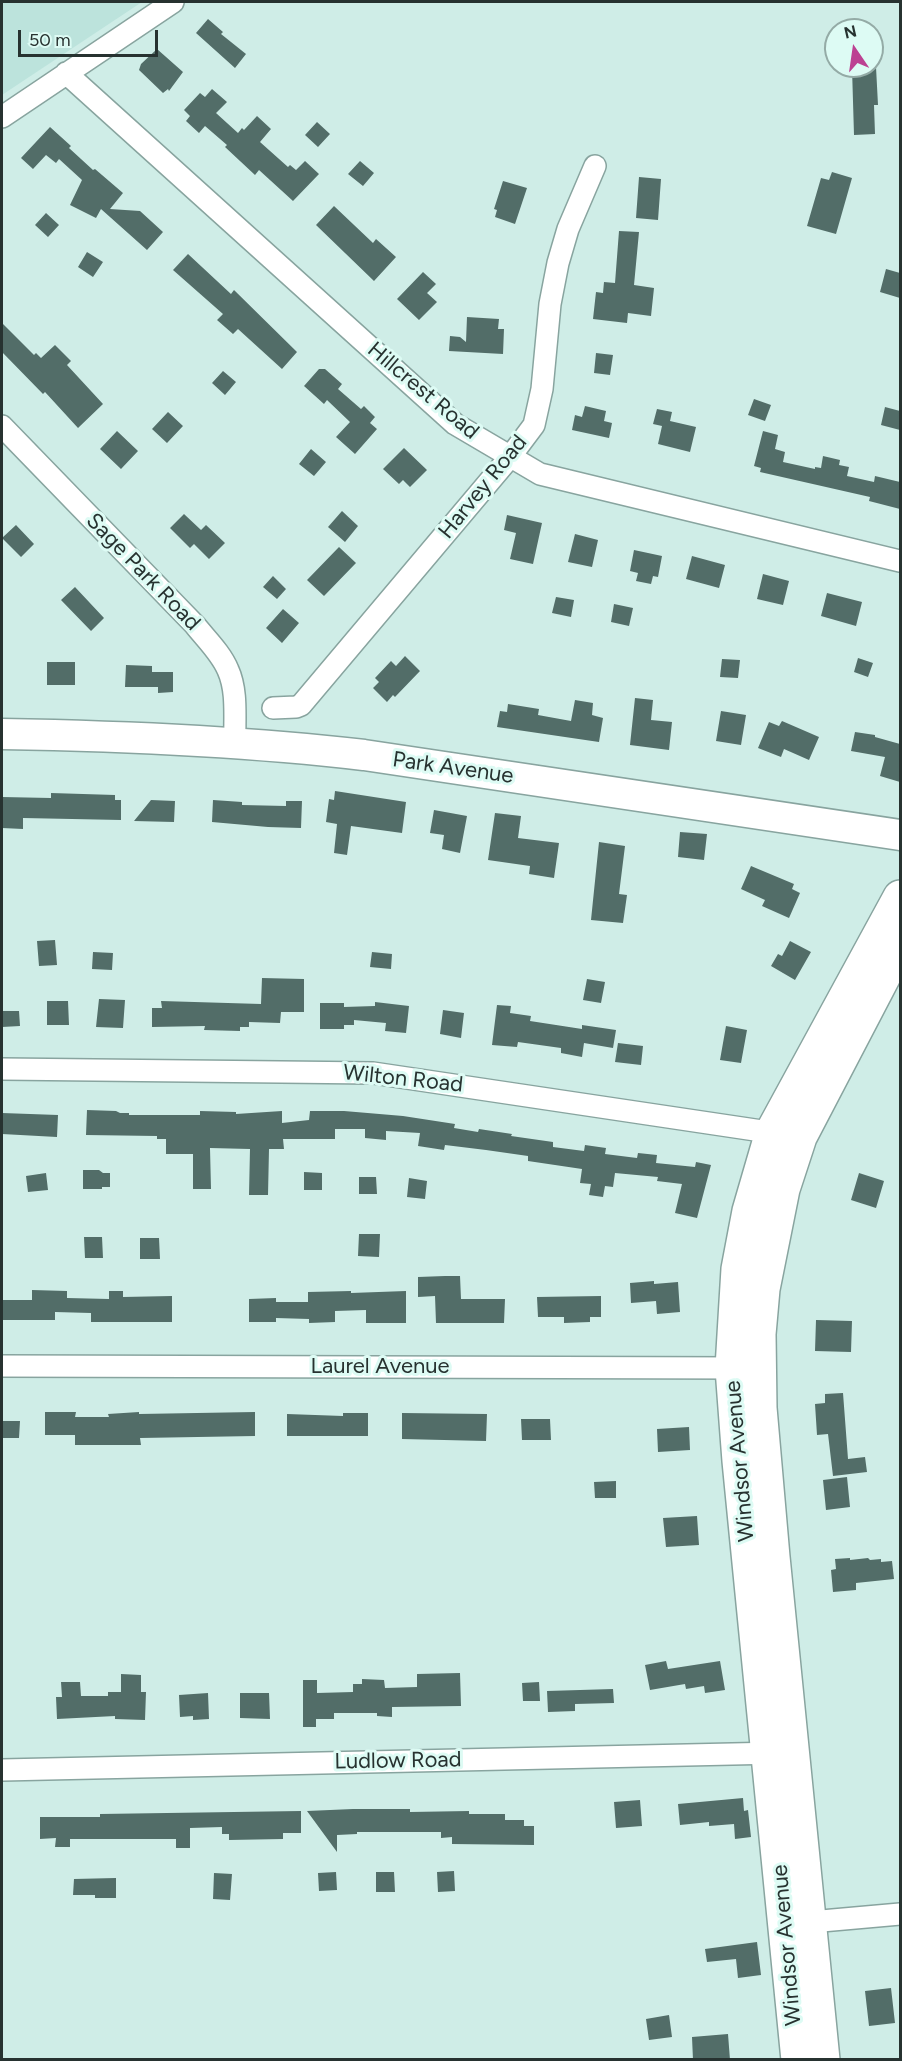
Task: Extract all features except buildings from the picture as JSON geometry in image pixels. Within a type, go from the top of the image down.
[{"type":"main road","name":"Park Avenue","points":[[2,734],[138,738],[296,747],[364,755],[900,835]]},
{"type":"main road","name":"Windsor Avenue","points":[[798,2060],[797,1923],[782,1753],[773,1557],[745,1368],[783,1189],[786,1135],[900,897]]},
{"type":"main road","name":"Windsor Avenue","points":[[786,1135],[900,945]]},
{"type":"main road","name":"Windsor Avenue","points":[[797,1923],[823,2060]]},
{"type":"street","points":[[2,117],[173,2]]},
{"type":"street","name":"Hillcrest Road","points":[[66,73],[455,424],[510,458],[540,474],[900,561]]},
{"type":"street","name":"Harvey Road","points":[[273,708],[301,705],[510,458],[534,424],[542,389],[550,304],[558,263],[568,229],[595,166]]},
{"type":"street","name":"Sage Park Road","points":[[2,426],[195,625],[216,650],[228,670],[234,691],[235,743]]},
{"type":"street","name":"Wilton Road","points":[[2,1069],[373,1072],[786,1135]]},
{"type":"street","name":"Laurel Avenue","points":[[2,1366],[745,1368]]},
{"type":"street","name":"Ludlow Road","points":[[2,1770],[782,1753]]},
{"type":"street","points":[[797,1923],[900,1914]]},
{"type":"shaded area","points":[[2,2],[142,2],[2,95]]}]
